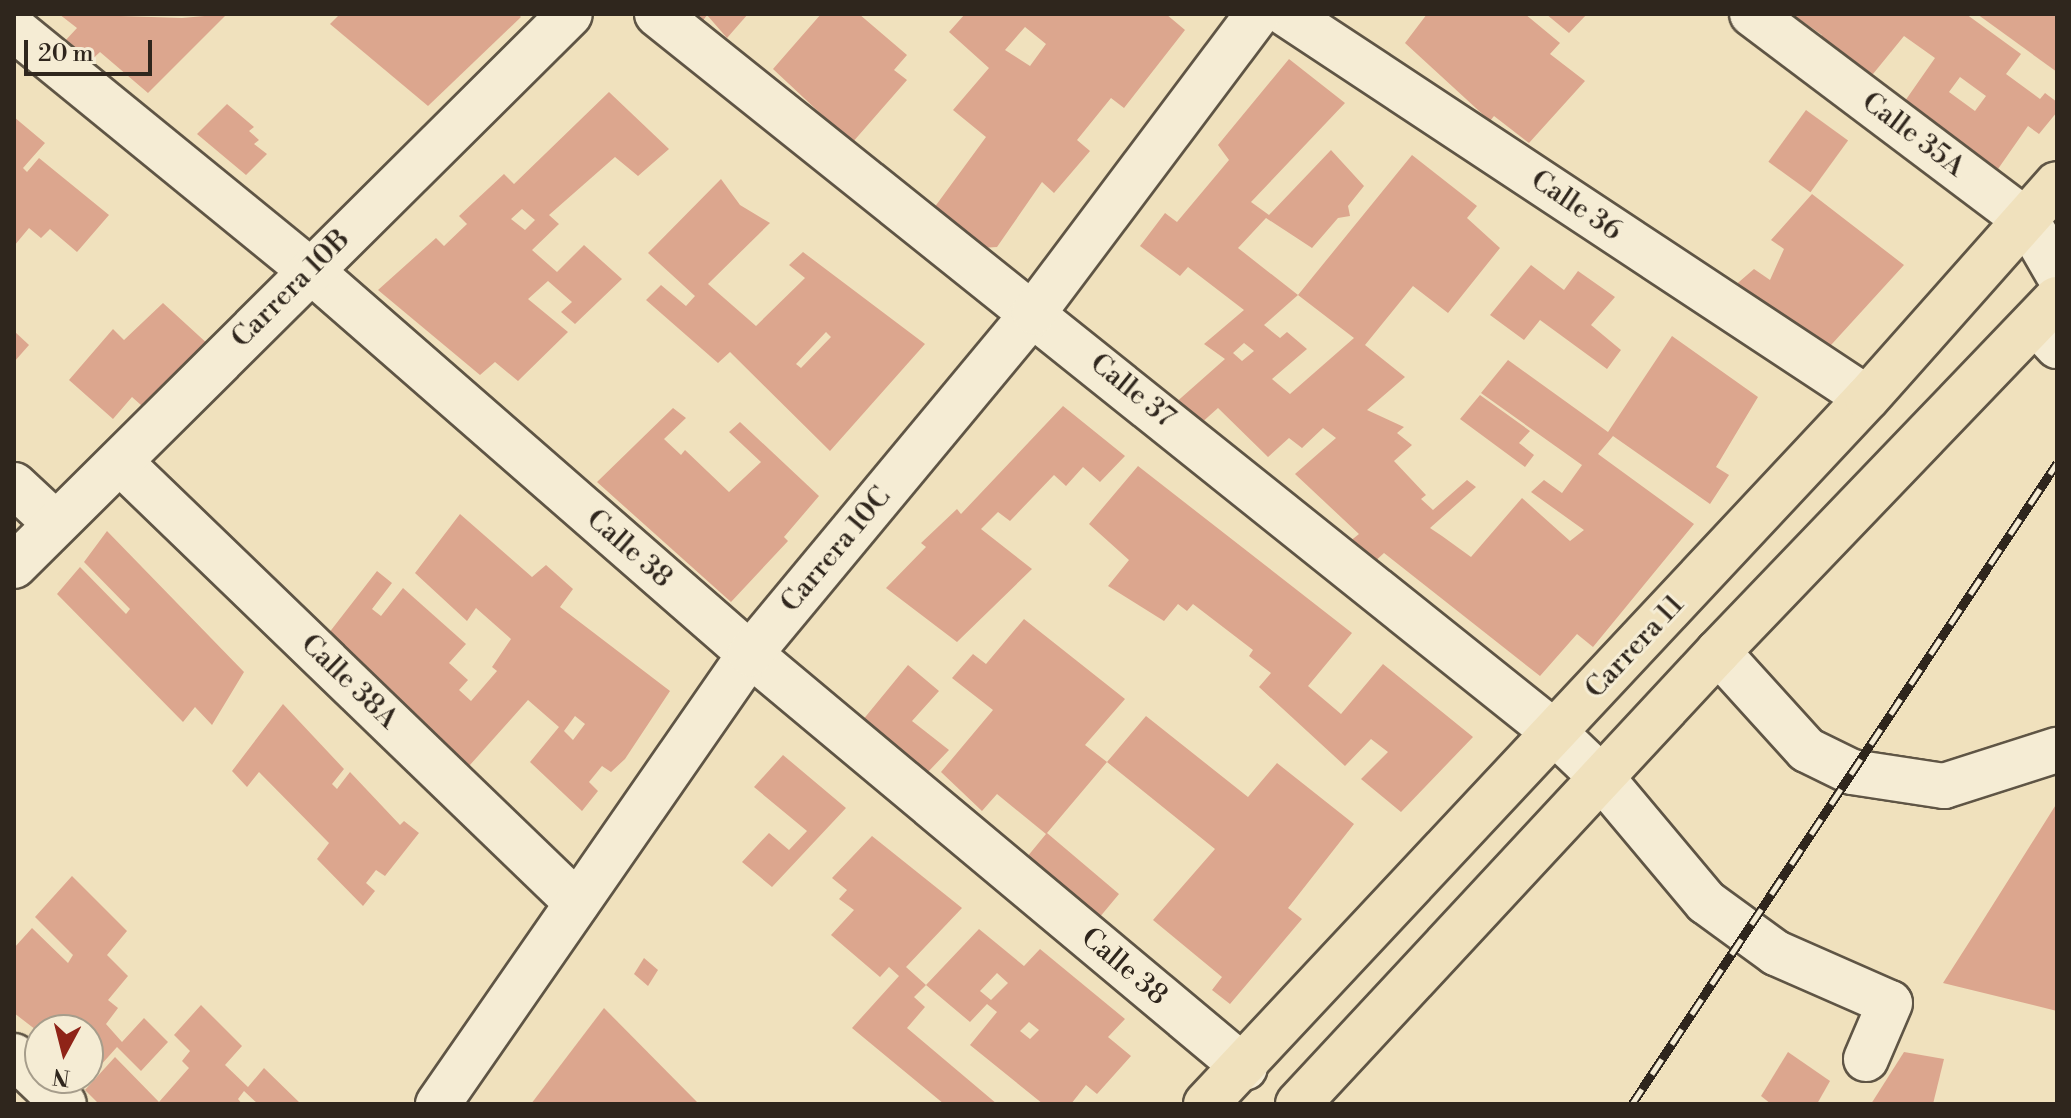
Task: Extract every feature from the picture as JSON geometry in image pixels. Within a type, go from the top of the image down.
[{"type":"main road","name":"Carrera 11","points":[[1206,1104],[1245,1068],[1867,398],[2028,222],[2057,184]]},
{"type":"main road","points":[[1298,1104],[1718,652],[2050,322]]},
{"type":"street","name":"Carrera 10B","points":[[14,566],[570,14]]},
{"type":"street","name":"Calle 37","points":[[657,14],[1034,312],[1555,733],[1601,777],[1706,902],[1776,953],[1890,1003],[1866,1059]]},
{"type":"street","name":"Carrera 10C","points":[[438,1104],[750,654],[1034,312],[1258,14]]},
{"type":"street","name":"Calle 36","points":[[1286,14],[1867,398]]},
{"type":"street","name":"Calle 35A","points":[[1752,14],[2028,222],[2057,272]]},
{"type":"street","name":"Calle 38","points":[[14,29],[310,270],[750,654],[1245,1068]]},
{"type":"street","name":"Calle 38A","points":[[120,462],[577,903]]},
{"type":"street","points":[[14,485],[55,523]]},
{"type":"street","points":[[1718,652],[1807,750],[1852,772],[1944,786],[2057,750]]},
{"type":"street","points":[[14,1056],[64,1104]]},
{"type":"building","points":[[59,14],[182,18],[227,14],[148,93],[100,52],[88,63],[64,42],[77,28]]},
{"type":"building","points":[[340,14],[518,14],[521,17],[428,106],[330,24]]},
{"type":"building","points":[[691,14],[748,14],[727,38],[707,15],[702,22]]},
{"type":"building","points":[[821,14],[859,14],[907,55],[894,70],[907,80],[852,143],[773,69]]},
{"type":"building","points":[[965,14],[1166,14],[1185,30],[1124,108],[1111,98],[1077,140],[1090,151],[1054,193],[1042,182],[997,247],[982,248],[934,208],[986,137],[953,110],[989,68],[949,32]],"holes":[[[1025,27],[1046,44],[1030,66],[1005,50]]]},
{"type":"building","points":[[1427,14],[1525,14],[1560,43],[1550,54],[1585,81],[1529,143],[1494,116],[1490,121],[1405,43]]},
{"type":"building","points":[[1546,14],[1587,14],[1569,33]]},
{"type":"building","points":[[1792,14],[1966,14],[2021,54],[2006,74],[2040,99],[2045,93],[2057,102],[2057,112],[2039,134],[2028,126],[1991,179],[1898,111],[1935,58],[1904,36],[1864,85],[1811,49],[1822,35]],"holes":[[[1960,77],[1986,96],[1975,111],[1949,92]]]},
{"type":"building","points":[[1977,14],[2057,14],[2057,72]]},
{"type":"building","points":[[1289,59],[1345,103],[1251,202],[1269,215],[1331,150],[1364,186],[1348,206],[1350,216],[1338,218],[1312,248],[1266,218],[1238,248],[1298,295],[1412,155],[1477,206],[1467,218],[1500,248],[1448,313],[1413,286],[1365,345],[1405,377],[1367,410],[1404,427],[1397,433],[1412,445],[1394,461],[1426,495],[1421,499],[1433,510],[1467,480],[1476,487],[1430,528],[1471,557],[1522,498],[1570,541],[1584,530],[1531,492],[1544,480],[1562,493],[1582,465],[1481,393],[1508,360],[1608,432],[1672,336],[1758,397],[1716,467],[1729,475],[1710,504],[1613,436],[1598,454],[1694,524],[1593,647],[1577,634],[1540,676],[1384,553],[1371,565],[1344,546],[1359,534],[1295,474],[1336,438],[1323,428],[1302,448],[1289,438],[1268,457],[1218,408],[1199,425],[1173,405],[1225,359],[1204,344],[1244,310],[1188,267],[1180,276],[1140,246],[1165,213],[1177,222],[1229,160],[1218,145]],"holes":[[[1298,295],[1354,338],[1290,394],[1272,379],[1307,349],[1287,332],[1280,338],[1264,325]],[[1244,343],[1254,351],[1242,361],[1233,353]]]},
{"type":"building","points":[[609,92],[669,149],[638,176],[615,157],[549,215],[559,224],[532,250],[557,272],[584,245],[622,279],[575,324],[561,312],[572,302],[548,281],[528,299],[568,332],[518,381],[495,362],[480,375],[378,290],[436,238],[444,246],[467,224],[459,216],[504,174],[514,184]],"holes":[[[522,209],[535,220],[525,230],[511,219]]]},
{"type":"building","points":[[227,104],[254,127],[249,131],[259,140],[254,144],[267,154],[246,175],[197,134]]},
{"type":"building","points":[[1806,110],[1848,141],[1810,192],[1768,162]]},
{"type":"building","points":[[14,117],[45,143],[23,168],[27,172],[39,158],[109,215],[77,252],[50,229],[41,238],[29,228],[14,246]]},
{"type":"building","points":[[721,179],[740,205],[770,223],[708,284],[756,326],[805,278],[789,265],[803,252],[925,344],[830,451],[730,352],[718,363],[646,300],[661,285],[686,306],[695,296],[648,253]],"holes":[[[826,332],[831,337],[801,368],[796,364]]]},
{"type":"building","points":[[1812,194],[1904,265],[1821,356],[1732,288],[1754,269],[1770,280],[1784,249],[1771,240]]},
{"type":"building","points":[[1531,265],[1564,290],[1578,271],[1615,297],[1591,325],[1621,350],[1607,369],[1540,320],[1524,340],[1490,315]]},
{"type":"building","points":[[163,303],[210,346],[151,414],[132,397],[113,419],[69,380],[113,329],[124,340]]},
{"type":"building","points":[[14,331],[29,345],[14,362]]},
{"type":"building","points":[[1480,395],[1530,431],[1519,443],[1534,455],[1525,467],[1460,419]]},
{"type":"building","points":[[1063,406],[1125,456],[1100,482],[1083,467],[1066,486],[1054,475],[1010,521],[998,512],[981,529],[1032,569],[957,642],[886,588],[926,547],[921,543],[957,509],[961,514]]},
{"type":"building","points":[[673,408],[686,418],[664,439],[681,455],[685,450],[729,492],[761,462],[729,432],[740,422],[819,496],[784,537],[788,541],[731,602],[597,482]]},
{"type":"building","points":[[1138,466],[1352,633],[1308,686],[1341,714],[1383,664],[1473,737],[1401,812],[1361,779],[1388,752],[1371,739],[1345,766],[1259,687],[1271,673],[1249,656],[1253,650],[1193,604],[1187,611],[1178,604],[1164,621],[1108,586],[1129,560],[1089,524]]},
{"type":"building","points":[[460,514],[532,577],[546,565],[573,589],[560,607],[670,691],[625,759],[611,772],[602,766],[589,782],[598,791],[582,811],[530,762],[559,727],[528,700],[453,784],[407,710],[352,654],[340,670],[318,647],[377,571],[392,583],[372,609],[381,616],[403,588],[466,644],[449,663],[468,680],[459,690],[471,701],[497,671],[492,667],[511,639],[476,608],[467,621],[415,573]],"holes":[[[575,716],[585,724],[573,740],[564,731]]]},
{"type":"building","points":[[107,531],[244,672],[212,725],[195,707],[183,722],[57,594],[80,567],[126,614],[130,609],[84,562]]},
{"type":"building","points":[[1024,619],[1125,699],[1085,745],[1107,762],[1047,833],[1119,894],[1099,918],[1027,857],[1046,834],[997,794],[982,811],[941,772],[993,710],[952,678],[973,654],[986,664]]},
{"type":"building","points":[[908,665],[939,691],[912,721],[949,750],[927,773],[862,721]]},
{"type":"building","points":[[283,704],[344,769],[332,784],[337,789],[350,772],[400,825],[404,821],[419,833],[385,876],[376,870],[366,883],[375,891],[363,906],[317,859],[329,843],[259,772],[247,787],[232,771]]},
{"type":"building","points":[[1146,716],[1248,797],[1277,763],[1354,824],[1288,908],[1302,919],[1230,1004],[1212,990],[1222,977],[1153,920],[1215,849],[1107,762]]},
{"type":"building","points":[[783,755],[846,808],[772,887],[742,862],[769,833],[789,850],[807,831],[754,787]]},
{"type":"building","points":[[2057,803],[2057,1011],[1943,983],[1975,933]]},
{"type":"building","points":[[872,836],[962,908],[906,967],[926,985],[914,997],[925,1007],[907,1028],[997,1104],[944,1104],[852,1028],[899,976],[889,967],[880,977],[831,935],[854,910],[839,899],[847,890],[832,878]]},
{"type":"building","points":[[72,876],[127,931],[107,955],[128,976],[108,1000],[118,1008],[106,1024],[122,1042],[144,1018],[168,1042],[141,1071],[117,1047],[104,1061],[104,1014],[24,1014],[24,1021],[14,1013],[14,948],[32,928],[68,963],[73,955],[35,917]]},
{"type":"building","points":[[979,929],[1024,966],[1040,949],[1125,1019],[1108,1037],[1131,1056],[1097,1094],[1086,1085],[1071,1104],[1043,1104],[970,1045],[997,1012],[987,1004],[970,1022],[926,985]],"holes":[[[997,973],[1008,983],[991,1000],[980,991]],[[1029,1022],[1039,1030],[1030,1039],[1020,1031]]]},
{"type":"building","points":[[644,958],[658,970],[648,986],[634,974]]},
{"type":"building","points":[[201,1005],[242,1046],[225,1065],[248,1087],[264,1068],[301,1104],[258,1104],[244,1091],[238,1099],[242,1104],[99,1104],[89,1094],[104,1094],[104,1069],[115,1057],[159,1102],[189,1068],[182,1061],[190,1051],[174,1035]]},
{"type":"building","points":[[604,1008],[699,1104],[531,1104]]},
{"type":"building","points":[[1788,1052],[1830,1081],[1817,1104],[1771,1104],[1761,1096]]},
{"type":"building","points":[[1904,1052],[1944,1059],[1933,1104],[1871,1104]]},
{"type":"railway","points":[[1632,1104],[2057,463]]}]
